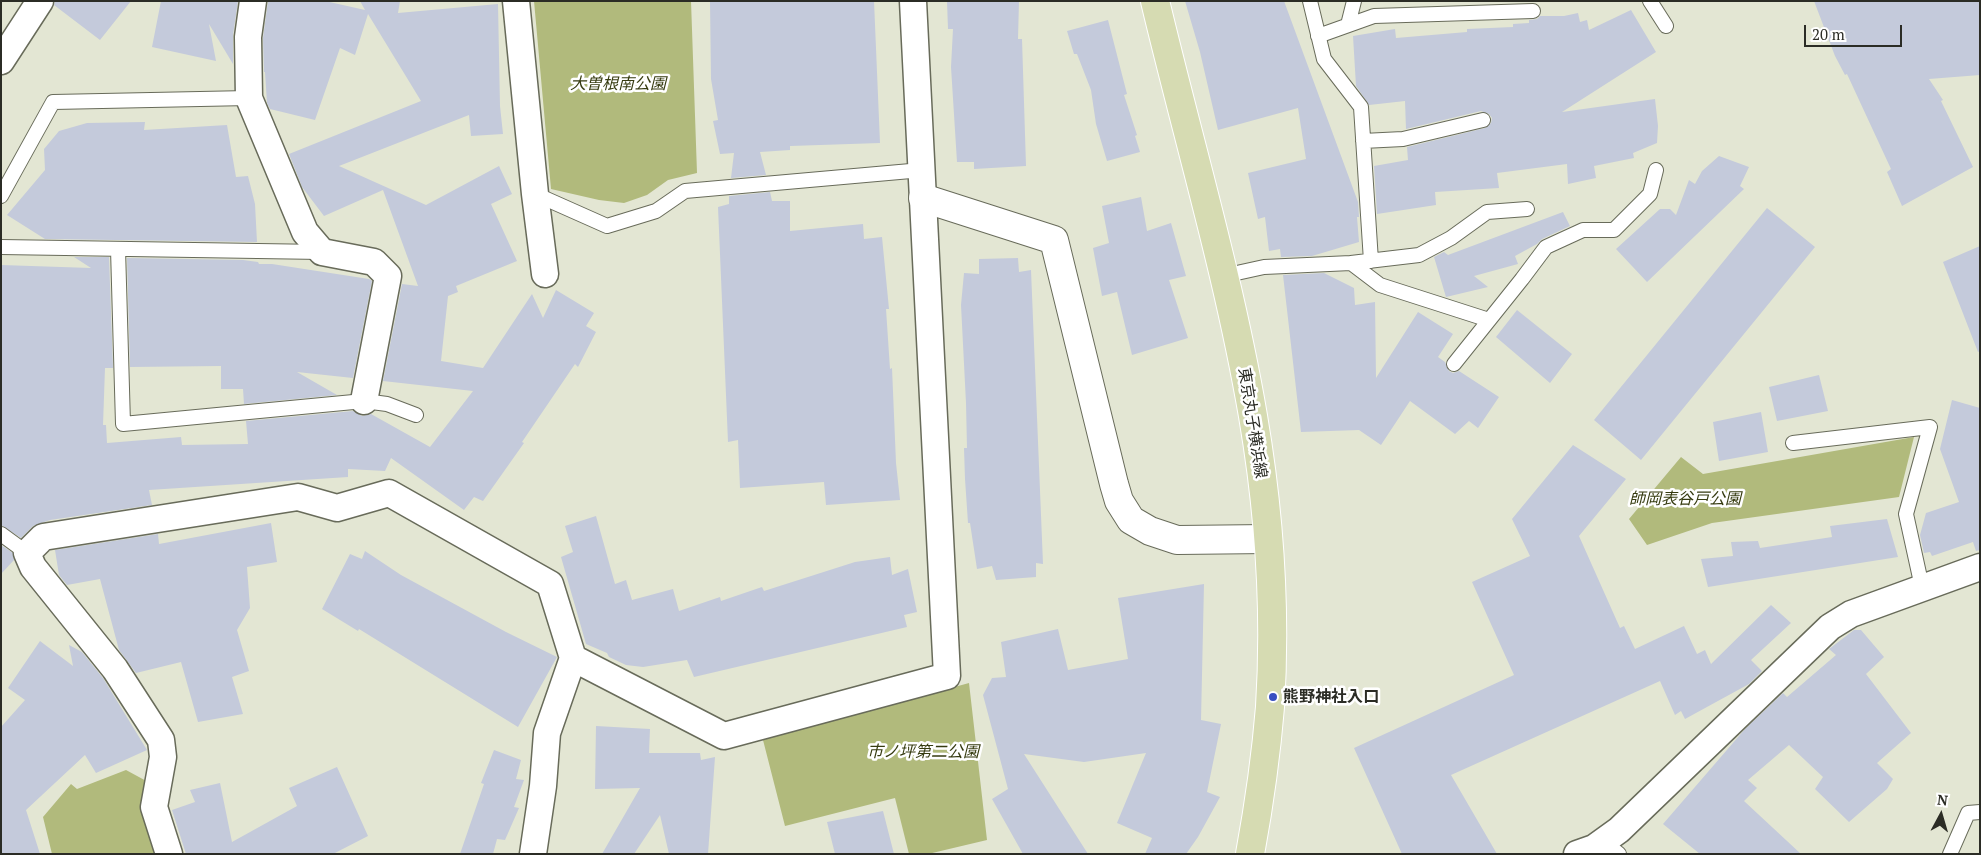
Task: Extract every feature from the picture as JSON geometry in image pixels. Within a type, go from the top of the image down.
[{"type":"main road","name":"東京丸子横浜線","points":[[1155,1],[1223,276],[1253,416],[1268,539],[1272,638],[1270,706],[1250,854]]},
{"type":"street","points":[[1,61],[40,1]]},
{"type":"street","points":[[253,1],[248,37],[249,98],[305,232],[322,252],[374,262],[388,276],[364,401]]},
{"type":"street","points":[[516,1],[534,194],[545,274]]},
{"type":"street","points":[[573,658],[724,736],[947,676],[914,1]]},
{"type":"street","points":[[923,198],[1054,240],[1114,484],[1119,501],[1131,520],[1150,531],[1177,540],[1268,539]]},
{"type":"street","points":[[169,854],[154,807],[163,757],[161,740],[115,669],[34,567],[27,553],[43,537],[53,535],[298,497],[337,508],[389,493],[550,584],[573,658],[547,733],[543,786],[533,854]]},
{"type":"street","points":[[1577,854],[1594,848],[1611,848],[1619,830],[1830,627],[1851,614],[1980,567]]},
{"type":"lane","points":[[1310,1],[1324,59],[1360,107],[1371,261]]},
{"type":"lane","points":[[1348,25],[1354,1]]},
{"type":"lane","points":[[1650,1],[1666,26]]},
{"type":"lane","points":[[1318,36],[1374,16],[1455,7],[1533,10]]},
{"type":"lane","points":[[1,196],[53,102],[249,98]]},
{"type":"lane","points":[[1363,141],[1403,140],[1483,120]]},
{"type":"lane","points":[[534,194],[606,226],[656,211],[685,191],[922,170]]},
{"type":"lane","points":[[1454,364],[1546,247],[1584,230],[1614,230],[1650,194],[1656,170]]},
{"type":"lane","points":[[1223,276],[1264,267],[1351,263],[1419,255],[1451,238],[1486,212],[1527,209]]},
{"type":"lane","points":[[1,247],[322,252]]},
{"type":"lane","points":[[118,249],[122,424],[364,401],[387,404],[416,415]]},
{"type":"lane","points":[[1351,263],[1380,284],[1489,320]]},
{"type":"lane","points":[[1793,443],[1930,427],[1906,514],[1922,587]]},
{"type":"lane","points":[[1,534],[27,553]]},
{"type":"lane","points":[[1950,854],[1968,813],[1980,812]]},
{"type":"green space","name":"大曽根南公園","points":[[534,1],[691,1],[697,173],[668,180],[647,195],[624,203],[599,200],[551,189]]},
{"type":"green space","name":"師岡表谷戸公園","points":[[1914,437],[1899,497],[1712,523],[1647,545],[1629,519],[1681,457],[1703,474]]},
{"type":"green space","name":"市ノ坪第二公園","points":[[969,683],[987,840],[928,854],[909,854],[895,798],[785,826],[763,740]]},
{"type":"green space","points":[[126,770],[150,783],[158,854],[52,854],[43,817],[71,784],[77,789]]},
{"type":"building","points":[[55,1],[131,1],[100,40],[54,5]]},
{"type":"building","points":[[161,1],[238,1],[233,35],[233,64],[209,24],[216,61],[152,47]]},
{"type":"building","points":[[268,1],[325,1],[365,10],[360,1],[400,1],[398,13],[498,4],[500,106],[503,134],[471,136],[469,115],[339,166],[426,205],[499,166],[512,194],[491,204],[517,261],[456,286],[458,292],[448,296],[441,361],[483,368],[532,294],[543,318],[556,290],[594,313],[586,326],[596,332],[578,367],[575,364],[522,442],[524,443],[483,501],[474,497],[464,510],[391,458],[385,471],[348,469],[348,477],[149,490],[152,505],[50,520],[33,526],[21,538],[1,525],[1,265],[91,268],[74,257],[109,257],[113,368],[105,368],[103,425],[106,425],[107,443],[181,437],[182,445],[248,444],[246,421],[353,411],[362,416],[371,414],[430,447],[473,391],[383,381],[402,284],[418,286],[383,190],[324,216],[302,187],[289,154],[421,101],[368,14],[355,55],[340,48],[315,120],[270,109],[267,103],[263,38]]},
{"type":"building","points":[[710,1],[874,1],[880,143],[790,146],[790,150],[760,152],[766,175],[731,178],[734,153],[720,154],[713,121],[718,120],[711,79]]},
{"type":"building","points":[[947,1],[1019,1],[1018,39],[1022,39],[1026,166],[974,169],[974,162],[957,162],[951,67],[953,29],[948,29]]},
{"type":"building","points":[[1185,1],[1284,1],[1358,202],[1359,242],[1312,256],[1281,257],[1280,249],[1269,251],[1265,217],[1258,219],[1248,173],[1306,159],[1298,108],[1218,130],[1200,52]]},
{"type":"building","points":[[1814,1],[1980,1],[1980,75],[1929,79],[1943,100],[1941,101],[1973,167],[1902,206],[1887,172],[1891,169],[1847,74],[1845,75],[1835,56]]},
{"type":"building","points":[[1631,10],[1656,52],[1562,112],[1655,99],[1658,126],[1657,143],[1633,153],[1634,158],[1594,166],[1596,178],[1568,184],[1567,164],[1497,173],[1499,188],[1435,192],[1436,205],[1377,214],[1374,166],[1408,160],[1407,147],[1485,128],[1491,123],[1492,118],[1489,114],[1481,111],[1406,129],[1405,101],[1369,105],[1356,86],[1353,36],[1395,29],[1396,38],[1467,32],[1467,29],[1513,27],[1513,24],[1529,23],[1529,20],[1537,19],[1540,16],[1564,16],[1578,13],[1580,22],[1587,20],[1589,30]]},
{"type":"building","points":[[1108,20],[1127,94],[1124,95],[1137,135],[1135,136],[1140,152],[1107,161],[1096,124],[1091,90],[1077,54],[1074,54],[1067,31]]},
{"type":"building","points":[[145,122],[144,130],[227,125],[236,177],[248,176],[255,204],[257,242],[45,239],[7,215],[45,170],[44,149],[59,131],[87,123]]},
{"type":"building","points":[[1719,156],[1749,167],[1740,186],[1744,189],[1647,282],[1616,249],[1660,209],[1670,209],[1676,215],[1689,180],[1695,184],[1702,171]]},
{"type":"building","points":[[770,192],[772,201],[790,201],[790,231],[863,224],[864,239],[882,237],[889,309],[886,309],[890,369],[892,368],[896,463],[900,500],[826,505],[824,482],[740,488],[738,440],[728,442],[718,207],[729,204],[729,196]]},
{"type":"building","points":[[1141,197],[1147,231],[1171,223],[1186,276],[1169,280],[1188,338],[1132,355],[1117,292],[1102,296],[1093,248],[1109,243],[1102,206]]},
{"type":"building","points":[[1767,208],[1815,247],[1641,460],[1594,420]]},
{"type":"building","points":[[1563,212],[1570,226],[1542,239],[1537,244],[1515,256],[1518,264],[1474,276],[1488,287],[1446,297],[1434,257],[1444,252],[1448,255]]},
{"type":"building","points":[[1980,246],[1980,351],[1978,352],[1943,262]]},
{"type":"building","points":[[127,258],[243,260],[258,262],[259,264],[272,264],[369,279],[372,281],[353,378],[297,372],[337,395],[244,404],[243,389],[221,389],[221,366],[130,367]]},
{"type":"building","points":[[1018,258],[1019,272],[1031,270],[1043,564],[1036,563],[1036,577],[996,580],[992,566],[977,569],[970,523],[968,523],[964,448],[967,448],[966,403],[961,305],[964,273],[979,274],[979,259]]},
{"type":"building","points":[[1324,273],[1354,288],[1355,305],[1375,302],[1376,378],[1418,312],[1453,334],[1438,357],[1445,362],[1449,371],[1453,373],[1459,371],[1499,397],[1478,428],[1469,421],[1455,434],[1410,401],[1381,445],[1359,430],[1301,432],[1283,275]]},
{"type":"building","points":[[1517,310],[1572,354],[1550,383],[1496,337]]},
{"type":"building","points":[[1819,375],[1828,411],[1777,421],[1769,387]]},
{"type":"building","points":[[1952,400],[1980,408],[1980,550],[1976,551],[1973,542],[1932,556],[1930,552],[1924,553],[1920,535],[1926,513],[1959,502],[1940,449]]},
{"type":"building","points":[[1761,412],[1768,452],[1719,461],[1713,422]]},
{"type":"building","points":[[1573,445],[1626,479],[1579,536],[1620,628],[1624,626],[1635,649],[1684,626],[1697,654],[1705,650],[1711,664],[1771,605],[1791,623],[1751,660],[1762,671],[1749,684],[1685,719],[1681,711],[1675,715],[1660,681],[1451,775],[1497,854],[1402,854],[1354,748],[1514,675],[1472,582],[1530,556],[1512,519]]},
{"type":"building","points":[[596,516],[615,584],[626,580],[632,600],[673,589],[679,611],[720,597],[721,601],[762,587],[764,591],[855,562],[890,557],[892,575],[908,569],[917,612],[904,615],[907,627],[694,677],[687,660],[643,667],[626,665],[609,657],[607,653],[586,644],[561,557],[573,552],[565,526]]},
{"type":"building","points":[[1887,519],[1898,557],[1708,587],[1701,559],[1733,556],[1731,542],[1758,541],[1760,548],[1832,537],[1830,526]]},
{"type":"building","points":[[271,523],[277,562],[247,567],[250,608],[237,630],[249,671],[232,677],[243,714],[198,722],[181,662],[136,673],[119,650],[100,579],[67,585],[59,575],[55,550],[158,534],[159,544]]},
{"type":"building","points":[[1,545],[13,553],[14,560],[1,574]]},
{"type":"building","points":[[365,551],[401,575],[506,632],[557,657],[518,727],[359,629],[358,631],[322,609],[350,554],[362,559]]},
{"type":"building","points":[[1204,584],[1201,720],[1221,724],[1207,792],[1220,797],[1198,837],[1186,854],[1145,854],[1152,838],[1117,823],[1146,753],[1084,762],[1024,754],[1088,854],[1023,854],[992,799],[1008,789],[983,695],[992,678],[1006,677],[1001,642],[1058,629],[1068,670],[1128,659],[1118,598]]},
{"type":"building","points":[[1854,630],[1861,630],[1884,657],[1866,674],[1911,733],[1877,763],[1893,779],[1887,789],[1849,822],[1815,789],[1823,777],[1789,745],[1748,780],[1757,788],[1744,801],[1801,854],[1700,854],[1663,824],[1745,729],[1783,693],[1787,697],[1836,655],[1829,649]]},
{"type":"building","points":[[40,641],[73,666],[69,645],[82,652],[103,678],[147,750],[96,773],[85,755],[26,810],[40,854],[1,854],[1,727],[25,700],[8,688]]},
{"type":"building","points":[[596,726],[650,729],[649,753],[700,753],[701,760],[715,757],[708,854],[669,854],[660,815],[634,854],[602,854],[640,788],[595,789]]},
{"type":"building","points":[[494,750],[521,760],[516,779],[524,780],[514,807],[519,808],[505,840],[497,839],[493,854],[460,854],[484,784],[481,783]]},
{"type":"building","points":[[337,767],[368,836],[333,854],[186,854],[172,810],[195,802],[190,790],[220,783],[232,842],[297,806],[289,788]]},
{"type":"building","points":[[883,811],[894,854],[835,854],[827,822]]},
{"type":"place","name":"熊野神社入口","points":[[1273,697]]}]
